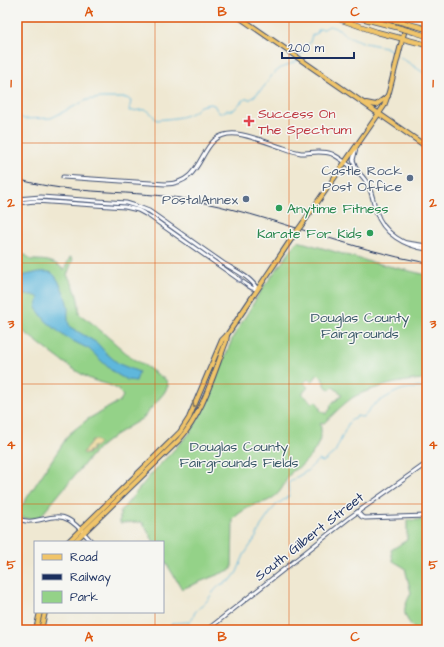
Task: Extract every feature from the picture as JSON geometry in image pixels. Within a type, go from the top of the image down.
[{"type":"highway","points":[[333,17],[402,39],[427,45]]},
{"type":"highway","points":[[357,17],[427,36]]},
{"type":"highway","points":[[382,17],[427,29]]},
{"type":"main road","points":[[239,17],[427,147]]},
{"type":"main road","points":[[69,541],[168,445],[183,428],[194,409],[222,340],[227,335],[292,238],[379,114],[388,96],[408,17]]},
{"type":"main road","points":[[363,103],[376,105],[388,96]]},
{"type":"main road","points":[[75,541],[81,531]]},
{"type":"main road","points":[[36,630],[40,613]]},
{"type":"main road","points":[[41,630],[45,613]]},
{"type":"street","points":[[63,177],[165,184],[178,182],[187,178],[194,171],[206,149],[212,143],[222,137],[232,134],[247,136],[298,152],[330,154],[366,180],[372,191],[377,214],[383,225],[392,235],[406,243],[427,248]]},
{"type":"street","points":[[357,145],[353,160],[358,173]]},
{"type":"street","points":[[17,199],[46,197],[126,203],[140,207],[149,211],[249,279],[255,284],[257,289]]},
{"type":"street","points":[[17,203],[30,201],[125,207],[135,209],[149,216],[247,285],[257,289]]},
{"type":"street","name":"South Gilbert Street","points":[[207,630],[358,512],[427,463]]},
{"type":"street","points":[[358,512],[365,518],[427,516]]},
{"type":"street","points":[[17,518],[34,522],[56,516],[69,520],[91,541]]},
{"type":"green space","points":[[298,241],[367,261],[427,275],[427,379],[419,379],[388,385],[359,394],[348,401],[324,423],[320,424],[321,435],[316,447],[305,462],[292,472],[281,490],[268,501],[256,504],[238,514],[233,519],[232,569],[182,589],[164,560],[164,541],[153,541],[142,522],[120,523],[120,512],[152,473],[189,434],[205,407],[233,337],[262,289]],"holes":[[[318,374],[323,379],[322,380],[325,383],[323,384],[330,390],[333,387],[342,394],[330,406],[331,408],[326,414],[320,410],[315,401],[313,403],[302,394],[308,387],[304,383],[308,379],[312,382]]]},
{"type":"green space","points":[[21,255],[26,255],[31,260],[53,262],[64,270],[70,257],[73,259],[67,275],[76,294],[79,304],[79,314],[92,323],[133,359],[167,381],[168,386],[143,418],[115,435],[95,451],[40,517],[31,519],[20,517],[17,513],[69,434],[88,419],[120,401],[123,396],[112,386],[88,378],[17,327],[17,258]]},
{"type":"green space","points":[[407,520],[427,520],[427,630],[415,630],[406,616],[405,608],[411,593],[405,568],[393,561],[391,550],[407,540]]},
{"type":"sand","points":[[92,440],[96,440],[99,443],[95,447],[92,447],[92,451],[89,451],[88,454],[83,453]]},
{"type":"water","points":[[39,272],[50,272],[57,279],[67,304],[70,327],[97,343],[119,364],[139,372],[136,381],[127,380],[118,375],[89,349],[65,337],[46,321],[36,308],[39,298],[34,295],[17,294],[17,277]]},
{"type":"waterway","points":[[300,56],[310,42],[312,35],[316,34],[319,29],[324,29],[329,26],[339,29],[345,35],[365,43],[385,47],[396,53]]},
{"type":"waterway","points":[[400,57],[427,75]]},
{"type":"waterway","points":[[17,115],[24,119],[51,118],[87,100],[101,98],[127,98],[131,101],[129,111],[144,110],[150,112],[156,120],[185,116],[200,106],[210,104],[214,105],[218,112],[221,113],[227,110],[234,110],[245,99],[251,99],[263,88],[273,74],[281,68],[297,61],[298,59]]},
{"type":"waterway","points":[[165,630],[173,623],[189,622],[195,612],[207,601],[214,591],[220,585],[231,580],[237,572],[244,555],[256,537],[261,526],[275,506],[289,496],[288,484],[290,481],[307,471],[318,460],[323,462],[335,452],[349,422],[357,416],[362,417],[371,407],[398,391],[408,388],[427,387]]},
{"type":"railway","points":[[17,179],[60,188],[147,194],[221,206],[368,249],[427,263]]},
{"type":"place","name":"Success On The Spectrum","points":[[249,121]]},
{"type":"place","name":"Castle Rock Post Office","points":[[410,178]]},
{"type":"place","name":"PostalAnnex","points":[[246,199]]},
{"type":"place","name":"Anytime Fitness","points":[[279,208]]},
{"type":"place","name":"Karate For Kids","points":[[370,233]]},
{"type":"park label","name":"Douglas County Fairgrounds","points":[[360,326]]},
{"type":"park label","name":"Douglas County Fairgrounds Fields","points":[[239,454]]}]
